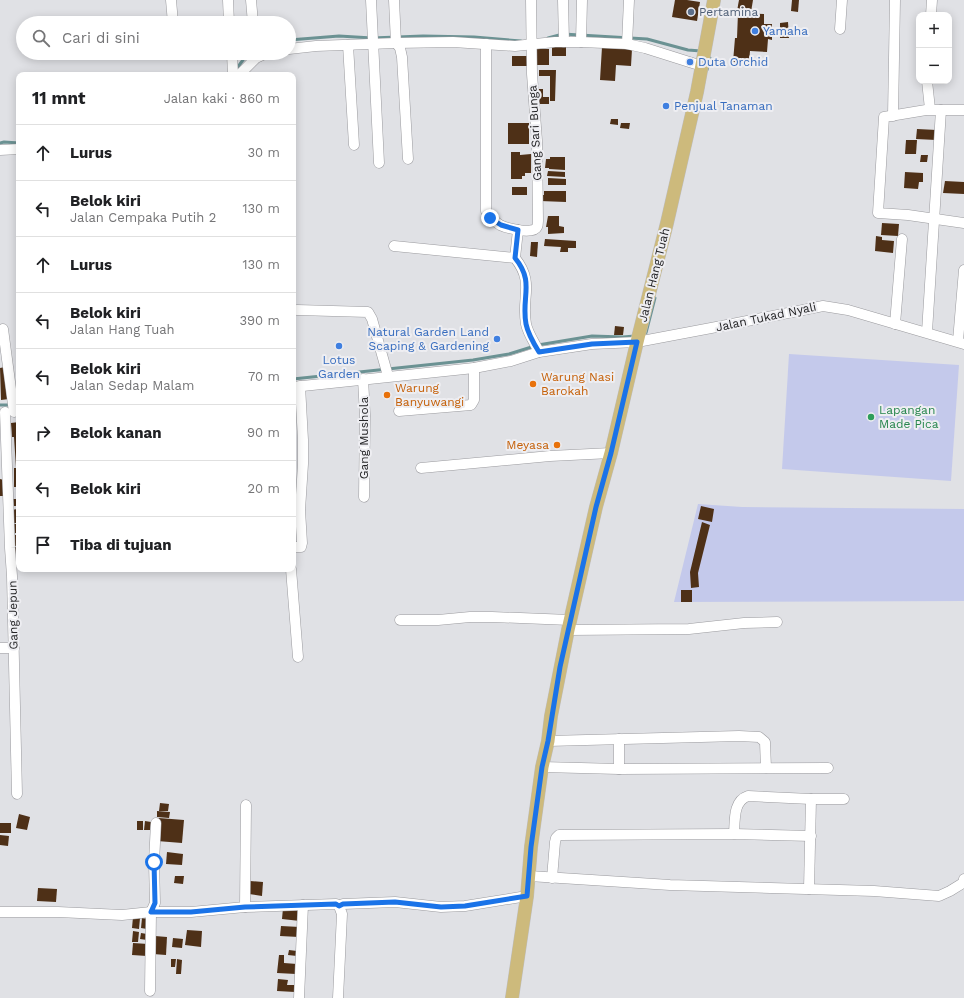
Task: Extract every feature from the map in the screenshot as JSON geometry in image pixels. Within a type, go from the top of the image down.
[{"type":"main road","name":"Jalan Hang Tuah","points":[[512,998],[527,896],[531,847],[542,767],[569,625],[596,507],[611,453],[667,223],[702,66],[714,0]]},
{"type":"street","points":[[171,0],[172,16]]},
{"type":"street","points":[[228,0],[229,16]]},
{"type":"street","points":[[251,0],[252,16]]},
{"type":"street","points":[[371,0],[379,164]]},
{"type":"street","points":[[394,0],[396,38],[402,57],[408,159]]},
{"type":"street","name":"Gang Sari Bunga","points":[[518,230],[534,230],[537,227],[538,221],[537,141],[532,74],[531,0]]},
{"type":"street","points":[[563,0],[564,35]]},
{"type":"street","points":[[582,0],[582,38]]},
{"type":"street","points":[[628,40],[629,0]]},
{"type":"street","points":[[840,28],[842,0]]},
{"type":"street","points":[[893,116],[895,0]]},
{"type":"street","points":[[931,12],[932,0]]},
{"type":"street","points":[[296,48],[348,45],[372,39],[396,38],[515,46],[564,35],[582,38],[628,40],[645,48],[702,66]]},
{"type":"street","points":[[486,44],[486,211],[490,218],[501,225],[518,230],[515,258],[525,274],[527,281],[526,325],[537,349]]},
{"type":"street","points":[[348,45],[354,144]]},
{"type":"street","points":[[233,60],[234,72]]},
{"type":"street","points":[[235,72],[249,60]]},
{"type":"street","points":[[927,84],[930,110]]},
{"type":"street","points":[[964,110],[930,110],[884,117],[878,213],[964,224]]},
{"type":"street","points":[[927,332],[941,110]]},
{"type":"street","points":[[0,150],[16,149]]},
{"type":"street","points":[[896,324],[902,239]]},
{"type":"street","points":[[394,246],[515,258]]},
{"type":"street","points":[[961,342],[964,270]]},
{"type":"street","name":"Jalan Tukad Nyali","points":[[296,386],[363,379],[386,371],[474,368],[511,361],[537,349],[637,342],[823,306],[848,310],[961,342]]},
{"type":"street","points":[[297,310],[368,312],[372,319],[386,371]]},
{"type":"street","name":"Gang Jepun","points":[[3,329],[11,410],[17,794]]},
{"type":"street","points":[[399,411],[471,405],[474,400],[474,368]]},
{"type":"street","name":"Gang Mushola","points":[[363,379],[365,415],[364,497]]},
{"type":"street","points":[[296,386],[303,440],[300,510],[302,543],[301,547],[296,547]]},
{"type":"street","points":[[421,468],[550,456],[611,453]]},
{"type":"street","points":[[291,572],[298,657]]},
{"type":"street","points":[[400,620],[438,620],[470,617],[492,617],[569,625],[689,629],[744,623],[777,622]]},
{"type":"street","points":[[0,648],[14,648]]},
{"type":"street","points":[[548,741],[759,737],[765,742],[766,768]]},
{"type":"street","points":[[619,739],[619,769]]},
{"type":"street","points":[[542,767],[619,769],[828,768]]},
{"type":"street","points":[[734,834],[736,808],[738,803],[744,797],[844,799]]},
{"type":"street","points":[[809,889],[811,799]]},
{"type":"street","points":[[245,907],[246,805]]},
{"type":"street","points":[[150,991],[151,912],[155,903],[154,862],[156,823]]},
{"type":"street","points":[[552,878],[555,842],[558,835],[734,834],[811,836]]},
{"type":"street","points":[[529,876],[670,885],[874,891],[939,896],[963,883],[964,879]]},
{"type":"street","points":[[0,912],[58,912],[122,915],[151,912],[191,912],[245,907],[336,904],[339,906],[343,904],[395,902],[441,907],[465,906],[527,896]]},
{"type":"street","points":[[299,998],[303,905]]},
{"type":"street","points":[[338,998],[342,914],[339,906]]},
{"type":"shaded area","name":"Lapangan Made Pica","points":[[789,354],[959,365],[951,481],[782,469]]},
{"type":"shaded area","points":[[698,504],[742,507],[964,509],[964,601],[674,602]]},
{"type":"building","points":[[675,0],[700,2],[697,21],[672,17]]},
{"type":"building","points":[[739,0],[753,0],[751,12],[737,11]]},
{"type":"building","points":[[792,0],[799,0],[798,12],[791,11]]},
{"type":"building","points":[[738,13],[764,14],[764,24],[772,24],[772,40],[768,39],[767,52],[750,51],[749,63],[733,62],[735,38],[737,38]]},
{"type":"building","points":[[788,22],[789,38],[780,38],[780,23]]},
{"type":"building","points":[[552,47],[566,47],[566,56],[552,56]]},
{"type":"building","points":[[602,47],[632,49],[631,66],[616,65],[615,81],[600,80]]},
{"type":"building","points":[[536,49],[549,49],[549,65],[536,65]]},
{"type":"building","points":[[512,56],[530,56],[530,66],[512,66]]},
{"type":"building","points":[[539,70],[556,70],[555,101],[550,101],[550,76],[539,76]]},
{"type":"building","points":[[536,89],[543,89],[543,97],[549,97],[549,104],[538,104]]},
{"type":"building","points":[[611,119],[618,119],[618,125],[610,124]]},
{"type":"building","points":[[508,123],[529,123],[529,144],[508,144]]},
{"type":"building","points":[[621,123],[630,123],[629,129],[620,128]]},
{"type":"building","points":[[917,129],[937,130],[936,140],[916,139]]},
{"type":"building","points":[[906,140],[917,140],[916,154],[905,154]]},
{"type":"building","points":[[511,152],[520,152],[520,155],[531,154],[531,173],[525,173],[525,176],[522,176],[522,179],[511,179]]},
{"type":"building","points":[[921,155],[928,155],[927,162],[920,162]]},
{"type":"building","points":[[550,157],[565,157],[565,170],[545,168],[546,159],[550,159]]},
{"type":"building","points":[[548,171],[565,172],[565,177],[547,176]]},
{"type":"building","points":[[905,172],[923,173],[923,182],[919,182],[918,189],[904,188]]},
{"type":"building","points":[[548,178],[566,179],[566,185],[548,185]]},
{"type":"building","points":[[945,181],[964,182],[964,194],[943,193]]},
{"type":"building","points":[[512,187],[527,187],[527,195],[512,195]]},
{"type":"building","points":[[544,191],[566,191],[566,202],[540,201],[540,195],[544,195]]},
{"type":"building","points":[[548,216],[559,216],[559,226],[564,227],[564,233],[548,234],[548,227],[546,227]]},
{"type":"building","points":[[882,223],[899,224],[898,236],[881,235]]},
{"type":"building","points":[[876,236],[882,237],[882,240],[894,241],[893,253],[875,251]]},
{"type":"building","points":[[545,239],[576,241],[576,248],[568,248],[568,252],[560,252],[561,247],[544,246]]},
{"type":"building","points":[[531,242],[538,242],[537,257],[530,256]]},
{"type":"building","points":[[615,326],[624,327],[623,335],[614,335]]},
{"type":"building","points":[[5,367],[9,399],[1,400],[0,368]]},
{"type":"building","points":[[16,422],[16,467],[14,437],[12,437],[11,423]]},
{"type":"building","points":[[14,468],[16,468],[16,487],[14,487]]},
{"type":"building","points":[[0,479],[4,480],[4,496],[0,496]]},
{"type":"building","points":[[13,499],[16,499],[16,506],[13,506]]},
{"type":"building","points":[[701,506],[714,509],[712,522],[698,519]]},
{"type":"building","points":[[16,509],[16,523],[13,523],[12,510]]},
{"type":"building","points":[[702,522],[710,525],[698,573],[699,587],[691,588],[690,572]]},
{"type":"building","points":[[12,524],[16,524],[16,533],[14,533]]},
{"type":"building","points":[[14,535],[16,535],[16,546]]},
{"type":"building","points":[[12,547],[16,547],[16,557],[12,557]]},
{"type":"building","points":[[681,590],[692,590],[692,602],[681,602]]},
{"type":"building","points":[[160,803],[169,804],[168,811],[159,811]]},
{"type":"building","points":[[157,811],[170,812],[169,818],[157,817]]},
{"type":"building","points":[[19,814],[30,817],[27,830],[16,828]]},
{"type":"building","points":[[159,818],[184,820],[182,843],[157,841]]},
{"type":"building","points":[[137,821],[143,821],[143,830],[137,830]]},
{"type":"building","points":[[145,821],[151,822],[150,830],[144,830]]},
{"type":"building","points":[[0,823],[11,823],[11,833],[0,833]]},
{"type":"building","points":[[0,835],[9,836],[8,846],[0,845]]},
{"type":"building","points":[[167,852],[183,854],[182,865],[166,864]]},
{"type":"building","points":[[175,876],[184,876],[183,884],[174,883]]},
{"type":"building","points":[[250,881],[263,882],[262,896],[249,894]]},
{"type":"building","points":[[38,888],[57,889],[56,902],[37,901]]},
{"type":"building","points":[[283,908],[301,910],[300,921],[282,919]]},
{"type":"building","points":[[133,917],[140,918],[139,929],[132,928]]},
{"type":"building","points":[[142,918],[148,919],[147,929],[141,928]]},
{"type":"building","points":[[281,926],[300,927],[299,937],[280,936]]},
{"type":"building","points":[[187,930],[202,931],[201,947],[185,945]]},
{"type":"building","points":[[133,931],[139,932],[138,942],[132,942]]},
{"type":"building","points":[[141,933],[147,934],[147,940],[140,939]]},
{"type":"building","points":[[155,936],[167,937],[166,955],[153,954]]},
{"type":"building","points":[[173,938],[183,939],[182,948],[172,947]]},
{"type":"building","points":[[133,943],[148,944],[147,956],[132,955]]},
{"type":"building","points":[[289,950],[297,951],[297,956],[288,955]]},
{"type":"building","points":[[279,955],[284,955],[284,963],[297,964],[296,974],[277,973]]},
{"type":"building","points":[[171,959],[176,959],[175,967],[171,967]]},
{"type":"building","points":[[177,959],[182,960],[181,974],[176,974]]},
{"type":"building","points":[[278,979],[288,980],[287,985],[295,985],[295,992],[277,991]]},
{"type":"waterway","points":[[548,38],[563,34],[647,39],[688,50],[701,51]]},
{"type":"waterway","points":[[296,39],[339,36],[372,38],[423,36],[474,37],[521,41]]},
{"type":"waterway","points":[[707,70],[710,58]]},
{"type":"waterway","points":[[235,71],[243,60]]},
{"type":"waterway","points":[[0,143],[16,143]]},
{"type":"waterway","points":[[646,333],[655,298]]},
{"type":"waterway","points":[[296,379],[473,360],[509,354],[538,345],[592,336],[635,336]]},
{"type":"waterway","points":[[0,405],[16,405]]},
{"type":"place","name":"Pertamina","points":[[691,12]]},
{"type":"place","name":"Yamaha","points":[[755,31]]},
{"type":"place","name":"Duta Orchid","points":[[690,62]]},
{"type":"place","name":"Penjual Tanaman","points":[[666,106]]},
{"type":"place","name":"Natural Garden Land Scaping & Gardening","points":[[497,339]]},
{"type":"place","name":"Lotus Garden","points":[[339,346]]},
{"type":"place","name":"Warung Nasi Barokah","points":[[533,384]]},
{"type":"place","name":"Warung Banyuwangi","points":[[387,395]]},
{"type":"place","name":"Lapangan Made Pica","points":[[871,417]]},
{"type":"place","name":"Meyasa","points":[[557,445]]},
{"type":"route","points":[[154,862],[155,903],[151,912],[191,912],[267,906],[336,904],[339,906],[343,904],[395,902],[441,907],[465,906],[527,896],[531,847],[542,767],[548,741],[560,667],[596,507],[611,453],[637,342],[592,344],[539,352],[526,325],[525,316],[527,281],[523,269],[515,258],[518,230],[501,225],[490,218]]}]
